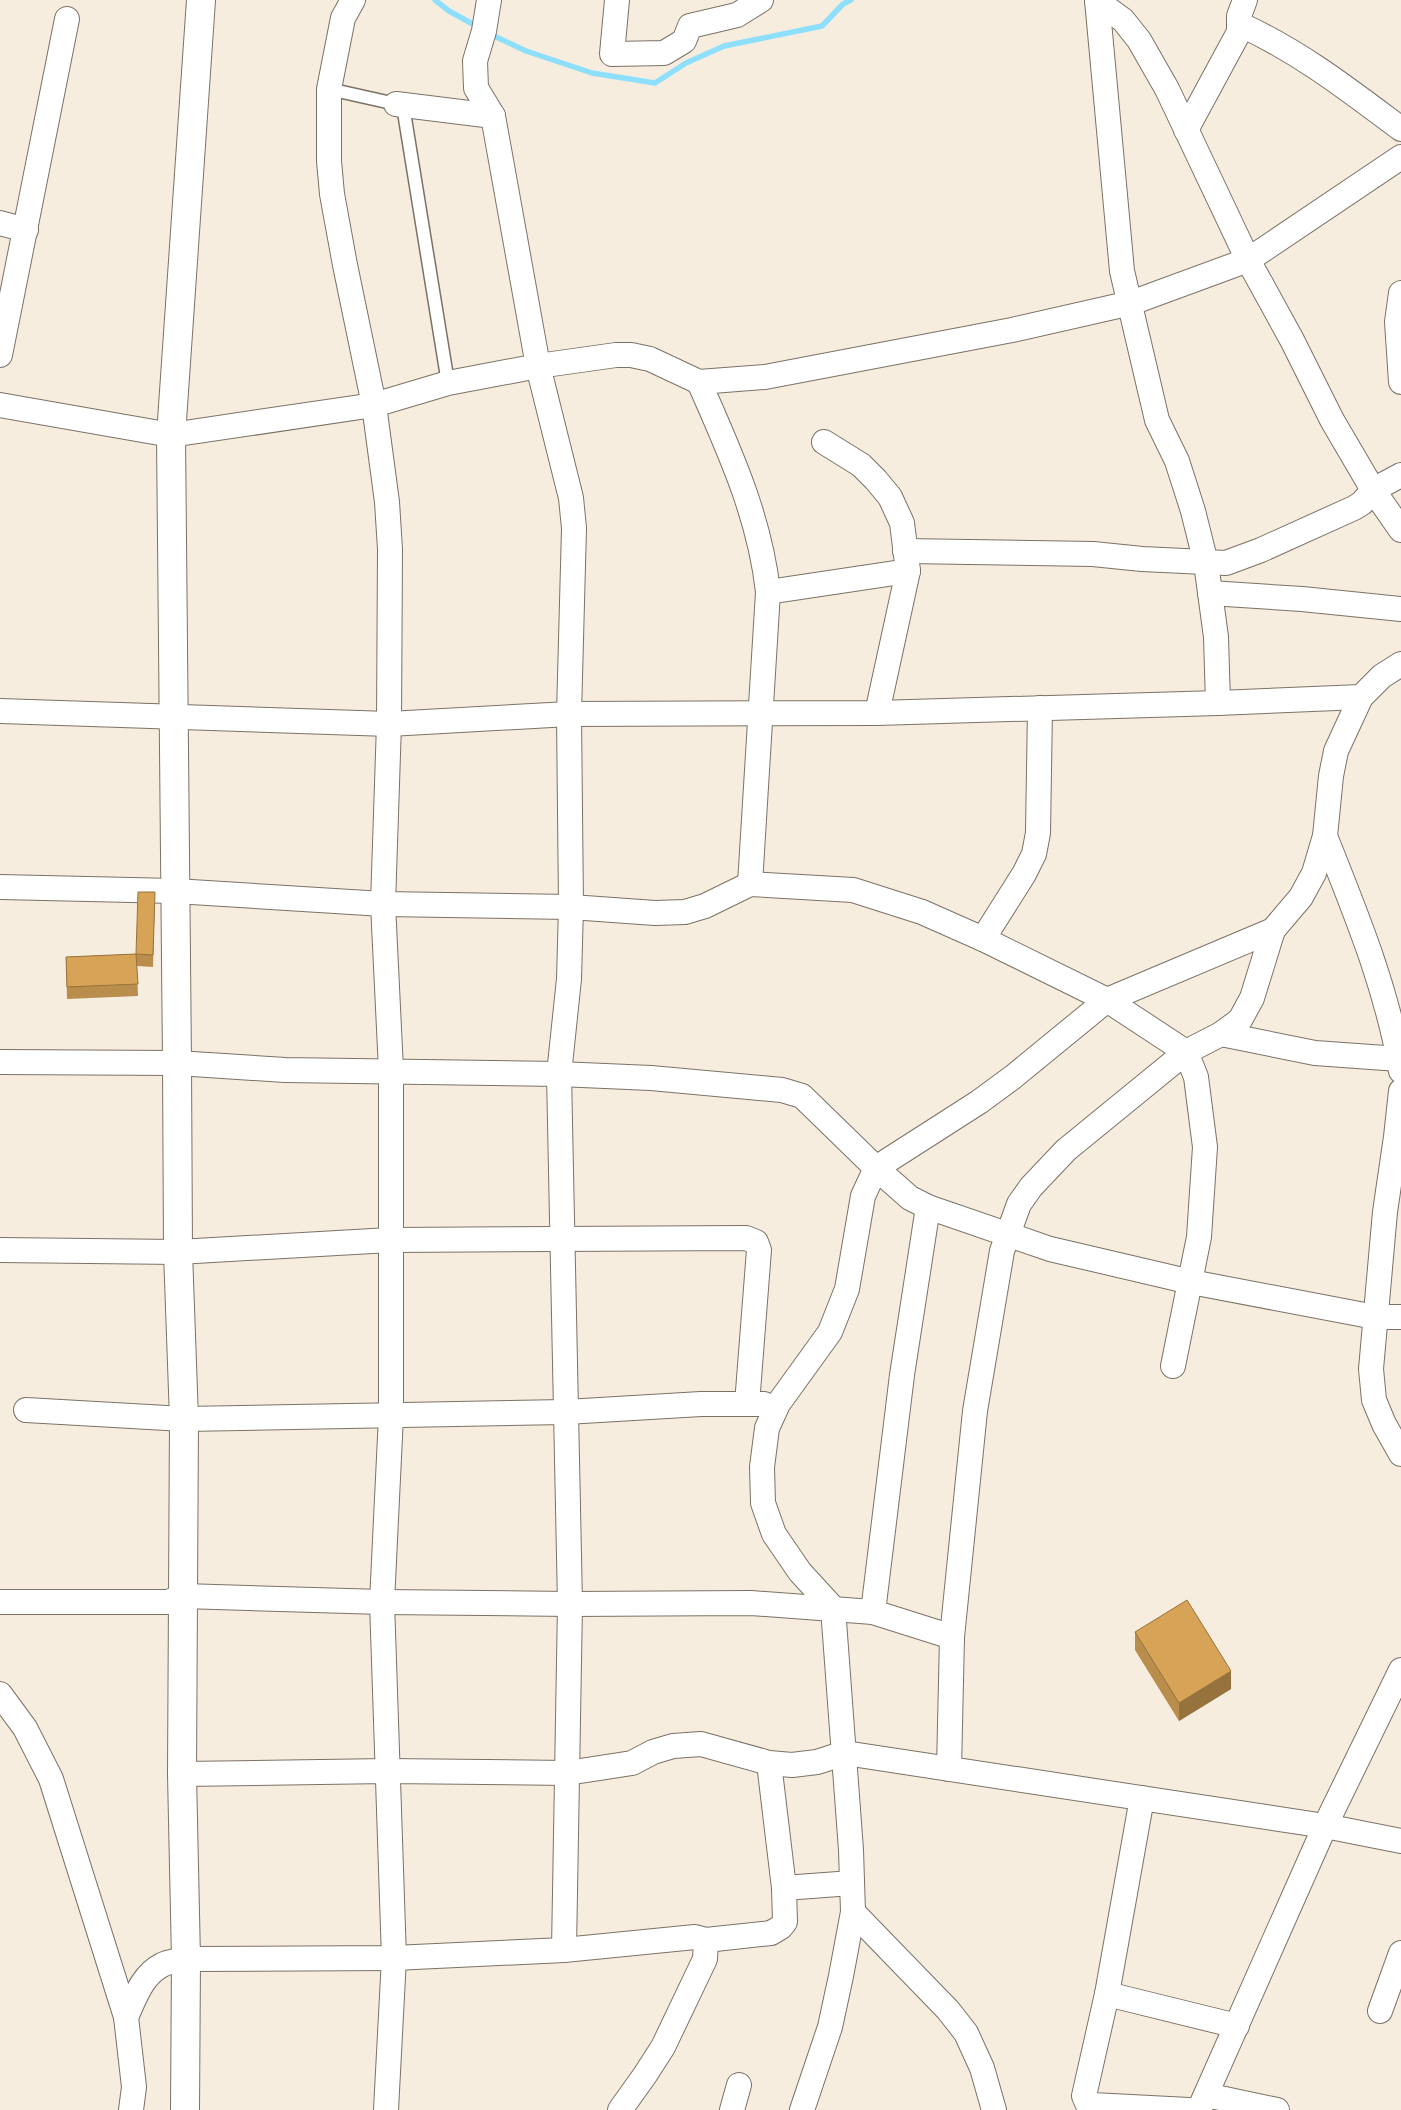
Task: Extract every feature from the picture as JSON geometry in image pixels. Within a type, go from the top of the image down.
[{"type":"highway","points":[[185,2110],[186,1959],[182,1774],[184,1419],[178,1252],[178,1064],[170,435],[200,6]]},
{"type":"street","points":[[353,0],[343,18],[329,89],[329,161],[332,194],[374,405],[387,502],[390,549],[389,724],[383,904],[390,1070],[391,1416],[382,1602],[394,1958],[386,2110]]},
{"type":"street","points":[[489,0],[484,31],[475,60],[476,88],[492,116],[538,366],[571,498],[574,528],[569,714],[571,907],[568,979],[559,1074],[570,1604],[564,1950]]},
{"type":"street","points":[[617,0],[612,54],[664,53],[684,41],[690,26],[737,15],[756,1]]},
{"type":"street","points":[[1186,130],[1239,32],[1239,16],[1245,0]]},
{"type":"street","points":[[1097,1],[1122,20],[1139,40],[1167,88],[1248,260],[1292,340],[1332,420],[1373,490],[1401,530]]},
{"type":"street","points":[[1097,1],[1122,271],[1157,420],[1177,461],[1193,510],[1206,562],[1216,637],[1218,703]]},
{"type":"street","points":[[0,355],[67,19]]},
{"type":"street","points":[[1240,24],[1272,39],[1308,61],[1401,129]]},
{"type":"street","points":[[399,105],[492,116]]},
{"type":"street","points":[[0,405],[170,435],[374,405],[448,384],[538,366],[616,355],[631,355],[650,359],[699,382],[765,376],[1012,330],[1131,303],[1248,260],[1401,157]]},
{"type":"street","points":[[0,223],[26,230]]},
{"type":"street","points":[[1401,293],[1397,322],[1401,382]]},
{"type":"street","points":[[699,382],[741,479],[765,560],[768,592],[750,884]]},
{"type":"street","points":[[824,442],[861,465],[890,498],[902,523],[907,561],[877,713]]},
{"type":"street","points":[[768,592],[907,561],[1093,554],[1142,559],[1226,563],[1270,546],[1354,508],[1362,503],[1373,490],[1401,475]]},
{"type":"street","points":[[1210,593],[1302,599],[1401,609]]},
{"type":"street","points":[[950,1769],[952,1637],[976,1411],[1002,1251],[1019,1204],[1031,1187],[1066,1150],[1186,1052],[1221,1034],[1240,1020],[1252,998],[1273,930],[1301,897],[1314,873],[1325,836],[1331,776],[1336,751],[1362,696],[1382,676],[1401,664]]},
{"type":"street","points":[[0,711],[389,724],[569,714],[877,713],[1218,703],[1362,696]]},
{"type":"street","points":[[983,939],[1024,874],[1034,854],[1038,833],[1040,708]]},
{"type":"street","points":[[1221,1034],[1316,1053],[1400,1065],[1394,1027],[1376,966],[1325,836]]},
{"type":"street","points":[[0,887],[176,891],[383,904],[571,907],[655,913],[685,912],[705,906],[750,884],[853,890],[922,912],[983,939],[1107,1000],[1186,1052],[1196,1077],[1205,1147],[1199,1237],[1173,1366]]},
{"type":"street","points":[[802,2110],[830,2026],[853,1912],[852,1883],[833,1608],[800,1572],[774,1534],[763,1503],[762,1467],[768,1428],[778,1404],[830,1332],[846,1289],[863,1196],[876,1168],[1006,1082],[1107,1000],[1273,930]]},
{"type":"street","points":[[0,1062],[178,1064],[285,1070],[390,1070],[559,1074],[651,1078],[782,1090],[802,1096],[876,1168],[910,1198],[928,1206],[1050,1249],[1191,1282],[1375,1316],[1401,1317]]},
{"type":"street","points":[[1401,1092],[1384,1212],[1371,1369],[1374,1400],[1384,1424],[1401,1454]]},
{"type":"street","points":[[873,1612],[902,1375],[928,1206]]},
{"type":"street","points":[[0,1250],[178,1252],[390,1240],[746,1238],[756,1242],[758,1250],[747,1404]]},
{"type":"street","points":[[26,1410],[184,1419],[566,1412],[701,1404],[778,1404]]},
{"type":"street","points":[[0,1602],[168,1602],[183,1596],[382,1602],[751,1603],[873,1612],[952,1637]]},
{"type":"street","points":[[1198,2105],[1237,2026],[1326,1826],[1401,1670]]},
{"type":"street","points":[[0,1694],[25,1728],[51,1779],[126,2017],[134,2087],[130,2110]]},
{"type":"street","points":[[182,1774],[387,1771],[567,1773],[632,1763],[653,1752],[673,1746],[701,1744],[769,1763],[792,1765],[817,1762],[844,1753],[1326,1826],[1401,1841]]},
{"type":"street","points":[[126,2017],[140,1987],[150,1973],[163,1964],[186,1959],[394,1958],[564,1950],[695,1937],[706,1940],[771,1933],[781,1928],[785,1922],[784,1888],[769,1763]]},
{"type":"street","points":[[1142,1798],[1107,1994],[1084,2096],[1088,2103],[1092,2105],[1198,2105],[1277,2110]]},
{"type":"street","points":[[784,1888],[852,1883]]},
{"type":"street","points":[[853,1912],[948,2010],[966,2033],[982,2068],[994,2110]]},
{"type":"street","points":[[620,2110],[663,2047],[704,1959],[706,1940]]},
{"type":"street","points":[[1380,2011],[1401,1953]]},
{"type":"street","points":[[1107,1994],[1237,2026]]},
{"type":"street","points":[[732,2110],[738,2085]]},
{"type":"lane","points":[[329,89],[399,105],[448,384]]},
{"type":"building","points":[[138,892],[155,892],[153,955],[136,954]]},
{"type":"building","points":[[136,954],[138,984],[67,987],[66,957]]},
{"type":"building","points":[[1187,1600],[1231,1671],[1179,1703],[1135,1632]]},
{"type":"waterway","points":[[435,0],[449,11],[480,28]]},
{"type":"waterway","points":[[490,34],[526,51],[592,73],[655,83],[686,63],[724,46],[822,26],[843,4],[851,0]]}]
